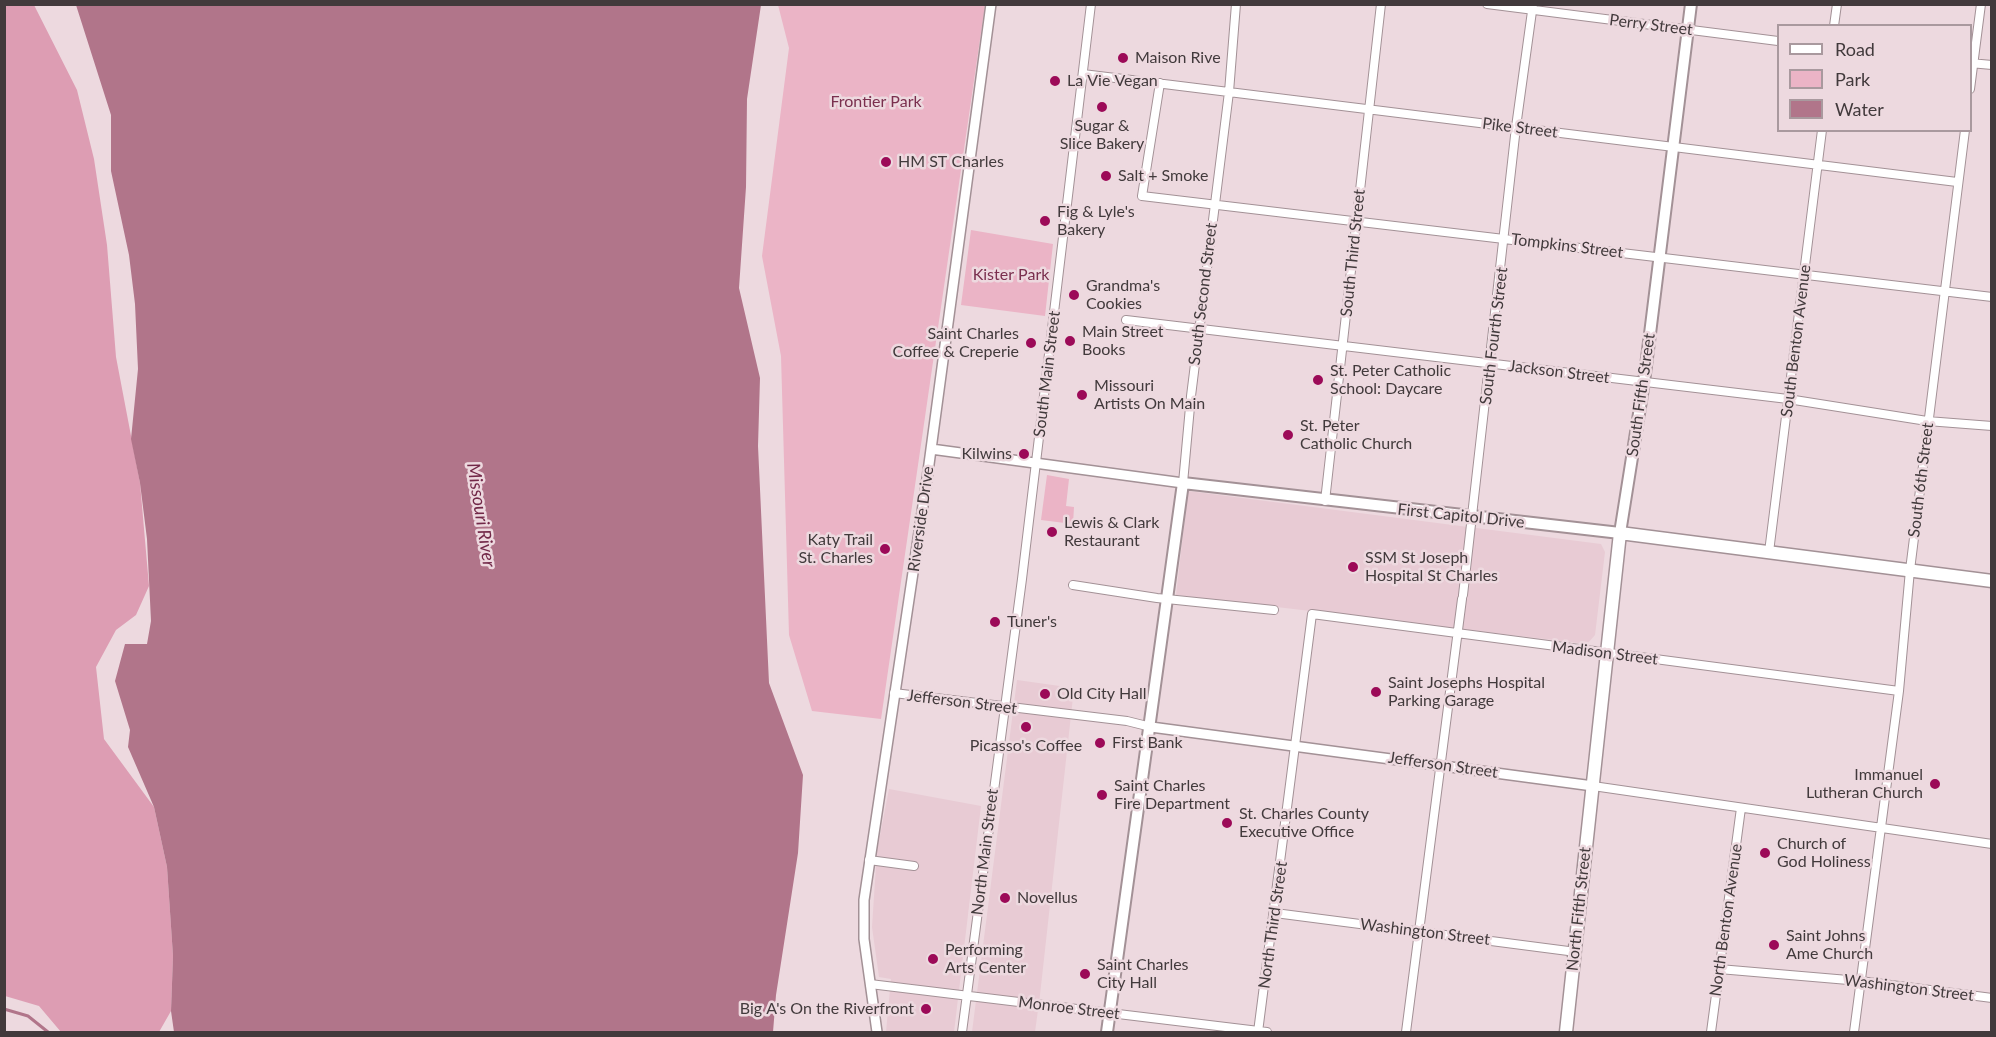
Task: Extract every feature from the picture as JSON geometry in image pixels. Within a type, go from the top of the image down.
[{"type":"main road","name":"South Fifth Street","points":[[1593,786],[1620,533],[1644,382],[1691,4]]},
{"type":"main road","name":"First Capitol Drive","points":[[1183,483],[1620,533],[1992,581]]},
{"type":"main road","name":"South Second Street","points":[[1107,1032],[1183,483]]},
{"type":"main road","name":"North Fifth Street","points":[[1566,1032],[1593,786]]},
{"type":"street","name":"Riverside Drive","points":[[877,1032],[863,921],[869,860],[931,450],[991,4]]},
{"type":"street","name":"South Main Street","points":[[1004,707],[1036,465],[1091,4]]},
{"type":"street","name":"South Second Street","points":[[1183,483],[1199,329],[1229,92],[1236,4]]},
{"type":"street","name":"South Third Street","points":[[1325,501],[1381,4]]},
{"type":"street","name":"Perry Street","points":[[1487,4],[1533,7],[1777,41]]},
{"type":"street","points":[[1834,24],[1837,4]]},
{"type":"street","points":[[1981,4],[1972,63],[1992,65]]},
{"type":"street","name":"South Fourth Street","points":[[1406,1032],[1463,597],[1516,127],[1533,7]]},
{"type":"street","name":"Pike Street","points":[[1083,74],[1957,182]]},
{"type":"street","name":"Tompkins Street","points":[[1160,83],[1142,196],[1992,297]]},
{"type":"street","name":"South Benton Avenue","points":[[1770,552],[1822,132]]},
{"type":"street","name":"South 6th Street","points":[[1854,1032],[1899,691],[1910,570],[1965,132]]},
{"type":"street","name":"Jackson Street","points":[[1126,320],[1788,399],[1928,421],[1992,426]]},
{"type":"street","name":"First Capitol Drive","points":[[931,450],[1183,483]]},
{"type":"street","points":[[1073,585],[1167,599],[1274,610]]},
{"type":"street","name":"Madison Street","points":[[1297,745],[1312,614],[1899,691]]},
{"type":"street","name":"Jefferson Street","points":[[894,693],[1127,721],[1151,727],[1440,764],[1881,830],[1992,844]]},
{"type":"street","name":"North Main Street","points":[[962,1032],[1004,707]]},
{"type":"street","name":"North Third Street","points":[[1261,1032],[1297,745]]},
{"type":"street","name":"North Benton Avenue","points":[[1711,1032],[1740,808]]},
{"type":"street","points":[[869,860],[914,866]]},
{"type":"street","name":"Washington Street","points":[[1275,913],[1576,952]]},
{"type":"street","name":"Washington Street","points":[[1719,969],[1860,981],[1992,998]]},
{"type":"street","name":"Monroe Street","points":[[870,984],[1261,1032]]},
{"type":"shaded area","points":[[4,5],[34,5],[77,90],[94,159],[107,245],[116,357],[140,483],[149,586],[136,615],[116,630],[96,667],[104,739],[154,807],[167,867],[173,956],[171,1011],[159,1032],[61,1032],[39,1006],[5,996]]},
{"type":"shaded area","points":[[1188,491],[1601,544],[1605,552],[1595,635],[1587,644],[1176,595]]},
{"type":"shaded area","points":[[1017,680],[1074,688],[1040,995],[1035,1032],[972,1032]]},
{"type":"shaded area","points":[[889,789],[981,806],[954,1032],[886,1032],[891,979],[879,977],[872,927],[877,851]]},
{"type":"green space","name":"Frontier Park","points":[[778,5],[985,5],[881,719],[812,711],[789,635],[781,356],[762,256],[789,48]]},
{"type":"green space","name":"Kister Park","points":[[971,230],[1053,244],[1045,316],[961,305]]},
{"type":"green space","points":[[1047,475],[1069,479],[1066,506],[1074,507],[1073,524],[1041,520]]},
{"type":"water","name":"Missouri River","points":[[76,5],[761,5],[747,99],[746,187],[739,288],[760,378],[758,446],[769,683],[803,775],[798,853],[776,995],[773,1032],[174,1032],[171,1011],[173,956],[167,867],[154,807],[128,747],[130,730],[115,681],[125,644],[147,644],[151,621],[147,539],[140,483],[131,439],[138,369],[135,304],[129,255],[111,171],[111,115]]},
{"type":"waterway","points":[[4,1009],[28,1016],[48,1032]]},
{"type":"place","name":"Maison Rive","points":[[1123,58]]},
{"type":"place","name":"La Vie Vegan","points":[[1055,81]]},
{"type":"place","name":"Sugar & Slice Bakery","points":[[1102,107]]},
{"type":"place","name":"HM ST Charles","points":[[886,162]]},
{"type":"place","name":"Salt + Smoke","points":[[1106,176]]},
{"type":"place","name":"Fig & Lyle's Bakery","points":[[1045,221]]},
{"type":"place","name":"Grandma's Cookies","points":[[1074,295]]},
{"type":"place","name":"Main Street Books","points":[[1070,341]]},
{"type":"place","name":"Saint Charles Coffee & Creperie","points":[[1031,343]]},
{"type":"place","name":"St. Peter Catholic School: Daycare","points":[[1318,380]]},
{"type":"place","name":"Missouri Artists On Main","points":[[1082,395]]},
{"type":"place","name":"St. Peter Catholic Church","points":[[1288,435]]},
{"type":"place","name":"Kilwins","points":[[1024,454]]},
{"type":"place","name":"Lewis & Clark Restaurant","points":[[1052,532]]},
{"type":"place","name":"Katy Trail St. Charles","points":[[885,549]]},
{"type":"place","name":"SSM St Joseph Hospital St Charles","points":[[1353,567]]},
{"type":"place","name":"Tuner's","points":[[995,622]]},
{"type":"place","name":"Saint Josephs Hospital Parking Garage","points":[[1376,692]]},
{"type":"place","name":"Old City Hall","points":[[1045,694]]},
{"type":"place","name":"Picasso's Coffee","points":[[1026,727]]},
{"type":"place","name":"First Bank","points":[[1100,743]]},
{"type":"place","name":"Immanuel Lutheran Church","points":[[1935,784]]},
{"type":"place","name":"Saint Charles Fire Department","points":[[1102,795]]},
{"type":"place","name":"St. Charles County Executive Office","points":[[1227,823]]},
{"type":"place","name":"Church of God Holiness","points":[[1765,853]]},
{"type":"place","name":"Novellus","points":[[1005,898]]},
{"type":"place","name":"Saint Johns Ame Church","points":[[1774,945]]},
{"type":"place","name":"Performing Arts Center","points":[[933,959]]},
{"type":"place","name":"Saint Charles City Hall","points":[[1085,974]]},
{"type":"place","name":"Big A's On the Riverfront","points":[[926,1009]]}]
